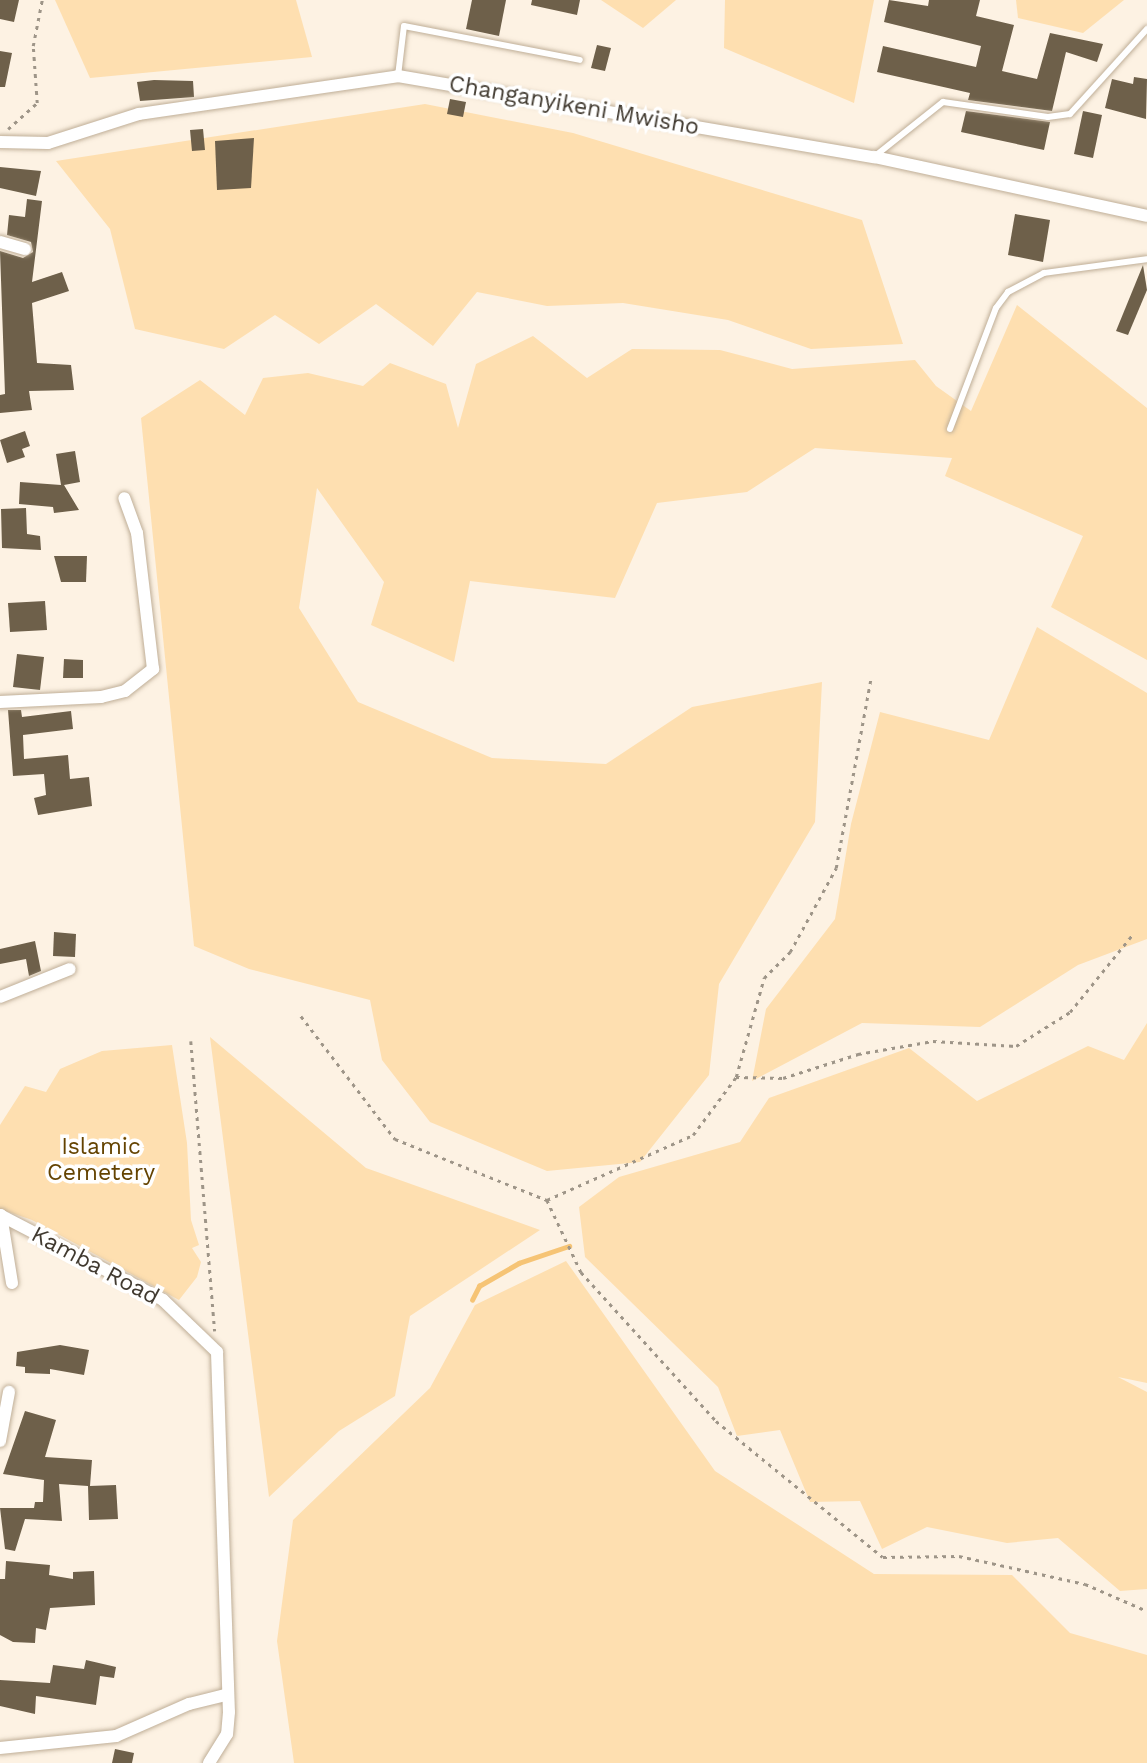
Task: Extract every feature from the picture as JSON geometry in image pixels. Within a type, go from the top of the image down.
[{"type":"street","name":"Changanyikeni Mwisho","points":[[0,142],[48,143],[139,114],[398,76],[874,157],[1147,216]]},
{"type":"street","points":[[0,243],[25,249]]},
{"type":"street","points":[[0,702],[101,697],[125,691],[153,669],[137,533],[124,498]]},
{"type":"street","points":[[0,996],[70,970]]},
{"type":"street","points":[[0,1215],[12,1283]]},
{"type":"street","name":"Kamba Road","points":[[0,1215],[163,1300],[217,1352]]},
{"type":"street","points":[[209,1763],[227,1734],[225,1512],[217,1352]]},
{"type":"street","points":[[0,1441],[9,1392]]},
{"type":"street","points":[[0,1748],[117,1736],[189,1704],[226,1695]]},
{"type":"lane","points":[[398,76],[404,26],[580,60]]},
{"type":"lane","points":[[874,157],[943,102],[1048,117],[1070,114],[1147,29]]},
{"type":"lane","points":[[950,429],[991,319],[1008,292],[1044,273],[1147,259]]},
{"type":"path","points":[[0,136],[37,103],[33,46],[42,0]]},
{"type":"path","points":[[547,1200],[692,1135],[736,1077],[764,978],[790,952],[836,868],[871,677]]},
{"type":"path","points":[[736,1077],[783,1078],[858,1054],[933,1041],[1016,1046],[1070,1012],[1133,934]]},
{"type":"path","points":[[301,1016],[395,1139],[547,1200],[581,1272],[716,1421],[883,1557],[960,1556],[1085,1584],[1147,1611]]},
{"type":"path","points":[[191,1041],[217,1352]]},
{"type":"green space","points":[[55,0],[296,0],[312,57],[90,78]]},
{"type":"green space","points":[[601,0],[676,0],[643,28]]},
{"type":"green space","points":[[725,0],[874,0],[854,103],[724,48]]},
{"type":"green space","points":[[1016,0],[1124,0],[1083,33],[1018,18]]},
{"type":"green space","points":[[425,104],[573,133],[862,220],[903,344],[811,349],[728,320],[623,303],[547,306],[477,292],[433,346],[376,304],[319,344],[275,315],[224,349],[135,329],[110,229],[56,161]]},
{"type":"green space","points":[[1017,305],[1147,408],[1147,660],[1051,607],[1083,536],[945,476],[952,458],[815,448],[747,492],[657,503],[615,598],[470,581],[454,662],[371,625],[384,582],[317,488],[299,608],[358,702],[492,758],[606,764],[692,707],[822,682],[815,822],[719,984],[709,1075],[640,1162],[547,1171],[430,1122],[382,1060],[370,1000],[249,969],[194,946],[141,418],[200,380],[245,415],[263,378],[308,373],[363,386],[390,363],[446,384],[458,428],[476,364],[533,336],[587,378],[632,349],[720,350],[792,369],[915,360],[936,386],[971,411]]},
{"type":"green space","points":[[1037,627],[1147,693],[1147,939],[1078,965],[980,1027],[862,1023],[752,1081],[766,1009],[835,919],[851,824],[880,712],[989,740]]},
{"type":"green space","points":[[1147,1023],[1147,1383],[1118,1377],[1147,1392],[1147,1589],[1120,1591],[1058,1538],[1007,1543],[927,1527],[882,1549],[860,1501],[810,1502],[780,1430],[737,1436],[718,1387],[585,1257],[579,1207],[619,1177],[740,1142],[769,1098],[909,1048],[977,1101],[1088,1046],[1124,1060]]},
{"type":"green space","points":[[210,1037],[366,1168],[540,1230],[410,1316],[395,1396],[339,1431],[269,1497]]},
{"type":"green space","name":"Islamic Cemetery","points":[[172,1045],[187,1143],[191,1220],[199,1245],[192,1248],[201,1262],[197,1277],[179,1300],[32,1220],[0,1209],[0,1125],[25,1086],[46,1092],[60,1069],[102,1051]]},
{"type":"green space","points":[[566,1261],[715,1471],[874,1574],[1012,1575],[1070,1633],[1147,1655],[1147,1763],[294,1763],[277,1641],[293,1520],[430,1388],[475,1305]]},
{"type":"building","points":[[0,0],[19,0],[14,22],[0,19]]},
{"type":"building","points":[[472,0],[506,0],[499,36],[466,29]]},
{"type":"building","points":[[532,0],[580,0],[577,15],[531,5]]},
{"type":"building","points":[[889,0],[928,6],[929,0],[980,0],[976,16],[1014,25],[1002,71],[1037,79],[1050,33],[1103,44],[1097,62],[1066,52],[1052,111],[968,100],[970,93],[877,72],[883,46],[976,67],[981,46],[884,22]]},
{"type":"building","points":[[597,45],[611,48],[605,71],[591,68]]},
{"type":"building","points":[[0,51],[12,53],[5,87],[0,87]]},
{"type":"building","points":[[1134,77],[1147,79],[1146,119],[1105,108],[1112,79],[1133,84]]},
{"type":"building","points":[[193,81],[194,97],[140,101],[137,82]]},
{"type":"building","points":[[450,99],[466,102],[463,117],[447,114]]},
{"type":"building","points":[[966,111],[1050,122],[1044,150],[961,132]]},
{"type":"building","points":[[1083,111],[1102,115],[1093,158],[1074,154]]},
{"type":"building","points":[[203,129],[205,150],[192,151],[190,130]]},
{"type":"building","points":[[254,138],[251,188],[217,190],[215,141]]},
{"type":"building","points":[[0,167],[41,171],[36,196],[0,188]]},
{"type":"building","points":[[27,199],[42,201],[32,282],[62,272],[69,291],[32,303],[37,363],[71,365],[74,390],[29,391],[32,410],[0,413],[0,395],[5,394],[0,251],[23,258],[33,252],[31,242],[7,235],[9,215],[25,217]]},
{"type":"building","points":[[1015,214],[1050,220],[1043,262],[1008,255]]},
{"type":"building","points":[[1143,265],[1147,290],[1128,335],[1116,331]]},
{"type":"building","points":[[25,431],[30,446],[22,449],[25,457],[7,463],[0,440]]},
{"type":"building","points":[[75,451],[80,482],[64,485],[79,510],[54,513],[53,507],[19,504],[20,482],[61,485],[56,454]]},
{"type":"building","points":[[26,508],[27,534],[40,536],[41,550],[2,548],[1,509]]},
{"type":"building","points":[[54,556],[87,556],[86,582],[61,582]]},
{"type":"building","points":[[45,601],[47,630],[10,632],[8,603]]},
{"type":"building","points":[[17,654],[44,657],[40,690],[13,687]]},
{"type":"building","points":[[64,659],[83,660],[83,678],[63,678]]},
{"type":"building","points":[[8,710],[21,710],[22,717],[71,711],[73,729],[23,735],[24,759],[68,755],[70,779],[89,777],[92,806],[38,815],[34,798],[46,795],[44,774],[13,776]]},
{"type":"building","points":[[54,932],[76,934],[75,957],[53,956]]},
{"type":"building","points":[[35,941],[41,971],[29,976],[26,959],[0,964],[0,949]]},
{"type":"building","points":[[60,1345],[89,1350],[84,1375],[50,1369],[50,1374],[25,1373],[25,1367],[16,1366],[17,1352]]},
{"type":"building","points":[[25,1411],[56,1420],[45,1457],[92,1460],[90,1486],[116,1485],[118,1519],[89,1520],[88,1486],[59,1484],[62,1521],[25,1519],[15,1551],[5,1549],[0,1508],[34,1508],[35,1502],[43,1502],[44,1480],[3,1474]]},
{"type":"building","points":[[6,1561],[50,1565],[49,1575],[73,1579],[73,1572],[94,1571],[95,1605],[50,1608],[46,1630],[36,1628],[35,1643],[13,1642],[0,1635],[0,1579],[5,1579]]},
{"type":"building","points":[[86,1660],[116,1667],[114,1678],[100,1676],[96,1705],[36,1696],[35,1714],[0,1706],[0,1680],[50,1683],[53,1665],[84,1669]]},
{"type":"building","points":[[115,1749],[134,1753],[132,1763],[112,1763]]},
{"type":"waterway","points":[[472,1300],[479,1286],[519,1263],[569,1246]]}]
